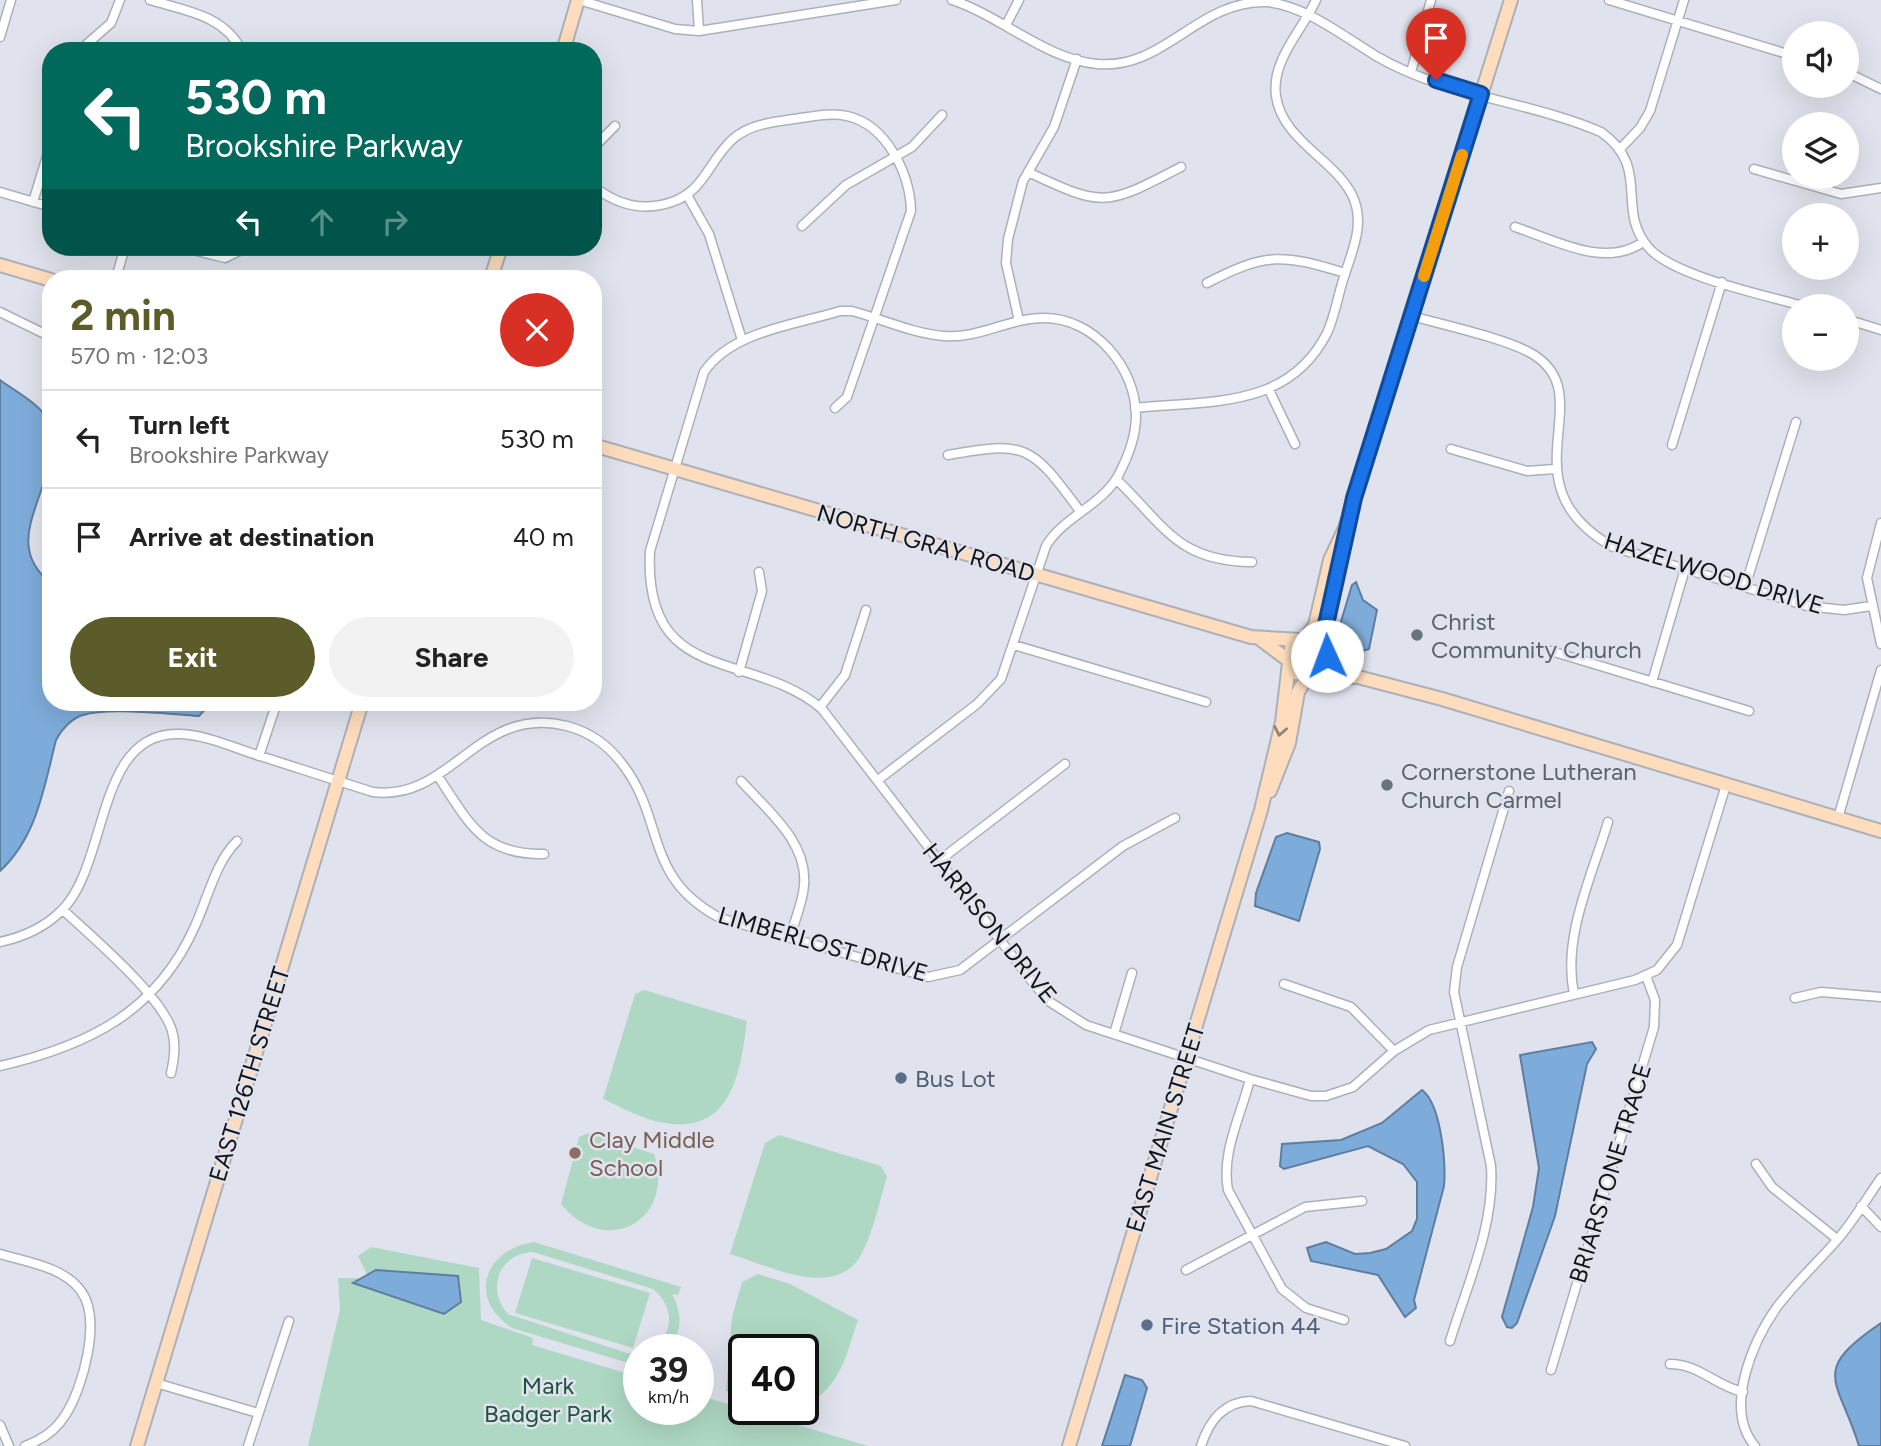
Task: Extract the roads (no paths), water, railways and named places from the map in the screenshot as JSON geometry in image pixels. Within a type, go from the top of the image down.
[{"type":"street","points":[[0,37],[11,0]]},
{"type":"street","points":[[89,42],[111,23],[120,0]]},
{"type":"street","points":[[150,0],[223,24],[236,42]]},
{"type":"street","points":[[566,42],[579,0],[675,29],[699,31],[896,0]]},
{"type":"street","points":[[697,0],[699,31]]},
{"type":"street","points":[[952,0],[1077,59],[1108,64],[1150,54],[1207,14],[1233,5],[1280,4],[1308,16],[1376,56],[1411,72],[1592,128],[1610,138],[1630,169],[1633,219],[1643,242],[1672,266],[1782,300]]},
{"type":"street","points":[[1006,25],[1019,0]]},
{"type":"street","points":[[1135,408],[1251,397],[1269,390],[1297,373],[1315,352],[1327,331],[1358,230],[1355,201],[1345,183],[1289,127],[1276,98],[1278,69],[1316,0]]},
{"type":"street","points":[[1411,72],[1431,0]]},
{"type":"street","points":[[1511,0],[1345,528],[1326,571],[1315,625],[1303,640],[1291,648],[1288,662],[1301,676],[1358,677],[1442,699],[1881,831]]},
{"type":"street","points":[[1609,0],[1782,52]]},
{"type":"street","points":[[1619,149],[1640,128],[1650,111],[1684,0]]},
{"type":"street","points":[[1020,321],[1006,263],[1008,239],[1018,196],[1028,172],[1054,127],[1077,59]]},
{"type":"street","points":[[1859,78],[1881,89]]},
{"type":"street","points":[[602,193],[608,198],[640,207],[652,207],[687,195],[701,184],[732,139],[751,128],[777,121],[827,115],[847,116],[875,130],[896,158],[909,185],[911,211],[847,397],[835,408]]},
{"type":"street","points":[[802,226],[819,213],[835,193],[896,158],[925,136],[942,115]]},
{"type":"street","points":[[602,139],[615,126]]},
{"type":"street","points":[[1028,172],[1070,192],[1100,199],[1121,195],[1181,167]]},
{"type":"street","points":[[1754,169],[1841,194],[1881,188]]},
{"type":"street","points":[[33,202],[42,172]]},
{"type":"street","points":[[0,192],[42,204]]},
{"type":"street","points":[[687,195],[709,234],[742,340],[841,311],[942,336],[968,335],[1020,321],[1059,319],[1091,333],[1123,370],[1135,408],[1133,439],[1116,479],[1051,538],[1035,576],[1006,669],[991,692],[878,780]]},
{"type":"street","points":[[1515,228],[1605,255],[1622,253],[1643,242]]},
{"type":"street","points":[[1208,283],[1242,265],[1282,258],[1314,262],[1345,273]]},
{"type":"street","points":[[0,265],[42,277]]},
{"type":"street","points":[[1672,445],[1722,282]]},
{"type":"street","points":[[0,312],[42,333]]},
{"type":"street","name":"HAZELWOOD DRIVE","points":[[1412,316],[1517,348],[1534,355],[1549,368],[1561,396],[1555,469],[1564,500],[1588,531],[1613,547],[1825,609],[1871,606]]},
{"type":"street","points":[[1859,323],[1881,330]]},
{"type":"street","name":"HARRISON DRIVE","points":[[742,340],[721,352],[704,372],[650,551],[649,579],[654,602],[665,624],[682,644],[707,661],[792,688],[820,707],[1050,1002],[1086,1025],[1250,1079],[1311,1096],[1326,1096],[1353,1087],[1394,1051],[1421,1033],[1458,1021],[1646,976],[1665,963],[1677,945],[1726,785]]},
{"type":"street","points":[[1269,390],[1295,444]]},
{"type":"street","points":[[1745,587],[1796,422]]},
{"type":"street","points":[[948,455],[1002,446],[1028,453],[1045,465],[1080,511]]},
{"type":"street","name":"NORTH GRAY ROAD","points":[[602,448],[1035,576],[1260,639],[1303,640]]},
{"type":"street","points":[[1451,449],[1527,471],[1555,469]]},
{"type":"street","points":[[1116,479],[1183,546],[1215,559],[1252,562]]},
{"type":"street","points":[[1313,675],[1323,665],[1323,650],[1345,528]]},
{"type":"street","points":[[1880,529],[1867,579],[1881,645]]},
{"type":"street","points":[[1652,682],[1685,569]]},
{"type":"street","points":[[739,672],[762,591],[759,572]]},
{"type":"street","points":[[820,707],[845,675],[866,610]]},
{"type":"street","name":"NORTH GRAY ROAD","points":[[1260,639],[1288,662]]},
{"type":"street","points":[[1303,640],[1314,641],[1341,668],[1358,677]]},
{"type":"street","points":[[1014,645],[1206,702]]},
{"type":"street","points":[[1551,651],[1749,712]]},
{"type":"street","name":"EAST MAIN STREET","points":[[1069,1446],[1261,810],[1279,734],[1288,662]]},
{"type":"street","points":[[1838,818],[1881,670]]},
{"type":"street","name":"EAST MAIN STREET","points":[[1261,810],[1287,751],[1298,692],[1313,675]]},
{"type":"street","points":[[260,756],[274,711]]},
{"type":"street","name":"EAST 126TH STREET","points":[[137,1446],[359,711]]},
{"type":"street","name":"LIMBERLOST DRIVE","points":[[63,910],[84,878],[122,765],[139,747],[157,737],[179,734],[260,756],[373,792],[400,793],[422,786],[483,741],[514,726],[555,723],[588,734],[614,755],[630,776],[660,855],[684,893],[720,918],[928,977],[960,970],[1124,846],[1175,818]]},
{"type":"street","points":[[940,860],[1065,764]]},
{"type":"street","points":[[437,775],[476,830],[490,843],[519,855],[544,854]]},
{"type":"street","points":[[741,781],[778,822],[799,852],[804,886],[790,938]]},
{"type":"street","points":[[1450,1341],[1491,1205],[1492,1188],[1491,1166],[1458,1021],[1454,992],[1455,974],[1510,791]]},
{"type":"street","points":[[1574,994],[1570,975],[1572,945],[1608,822]]},
{"type":"street","points":[[0,1066],[77,1044],[119,1020],[148,994],[181,952],[222,859],[237,841]]},
{"type":"street","points":[[0,942],[39,928],[63,910],[160,1007],[173,1034],[175,1054],[171,1073]]},
{"type":"street","points":[[1114,1034],[1132,973]]},
{"type":"street","name":"BRIARSTONE TRACE","points":[[1551,1370],[1654,1027],[1655,1000],[1646,976]]},
{"type":"street","points":[[1284,984],[1351,1007],[1394,1051]]},
{"type":"street","points":[[1795,998],[1821,992],[1881,997]]},
{"type":"street","points":[[1250,1079],[1225,1173],[1228,1190],[1288,1296],[1314,1311],[1344,1320]]},
{"type":"street","points":[[1756,1164],[1765,1181],[1837,1239]]},
{"type":"street","points":[[1755,1446],[1744,1427],[1743,1392],[1754,1352],[1772,1315],[1837,1239],[1881,1178]]},
{"type":"street","points":[[1186,1270],[1305,1207],[1362,1201]]},
{"type":"street","points":[[1861,1206],[1881,1227]]},
{"type":"street","points":[[0,1254],[58,1272],[81,1291],[91,1314],[91,1340],[71,1405],[49,1433],[25,1446]]},
{"type":"street","points":[[248,1446],[289,1321]]},
{"type":"street","points":[[1670,1364],[1692,1366],[1729,1388],[1743,1392]]},
{"type":"street","points":[[156,1383],[258,1413]]},
{"type":"street","points":[[1201,1446],[1216,1416],[1233,1404],[1251,1401],[1405,1446]]},
{"type":"street","points":[[0,1425],[9,1446]]},
{"type":"water","points":[[0,380],[42,411],[42,488],[32,518],[29,552],[36,568],[42,574],[42,711],[204,711],[199,716],[140,712],[94,713],[83,715],[71,722],[56,740],[43,793],[31,827],[13,858],[0,871]]},
{"type":"water","points":[[1356,582],[1363,600],[1377,610],[1369,649],[1360,651],[1351,649],[1336,638],[1352,585]]},
{"type":"water","points":[[1287,833],[1319,842],[1320,849],[1299,921],[1255,906],[1256,893],[1276,837]]},
{"type":"water","points":[[1592,1042],[1596,1049],[1587,1064],[1555,1216],[1517,1323],[1512,1328],[1507,1327],[1502,1317],[1533,1207],[1539,1168],[1520,1055]]},
{"type":"water","points":[[1422,1090],[1434,1108],[1438,1120],[1443,1149],[1444,1186],[1414,1300],[1416,1308],[1405,1317],[1378,1275],[1311,1261],[1307,1248],[1326,1242],[1355,1254],[1370,1253],[1386,1249],[1412,1231],[1417,1219],[1417,1182],[1403,1164],[1368,1146],[1284,1169],[1280,1166],[1282,1144],[1341,1140],[1382,1123]]},
{"type":"water","points":[[376,1270],[458,1276],[461,1302],[444,1314],[353,1283]]},
{"type":"water","points":[[1881,1323],[1881,1446],[1859,1446],[1835,1377],[1844,1353]]},
{"type":"water","points":[[1125,1375],[1142,1380],[1147,1388],[1130,1446],[1102,1446]]},
{"type":"place","name":"Christ Community Church","points":[[1417,635]]},
{"type":"place","name":"Cornerstone Lutheran Church Carmel","points":[[1387,785]]},
{"type":"place","name":"Bus Lot","points":[[901,1078]]},
{"type":"place","name":"Clay Middle School","points":[[575,1153]]},
{"type":"place","name":"Fire Station 44","points":[[1147,1325]]},
{"type":"park label","name":"Mark Badger Park","points":[[548,1399]]}]
